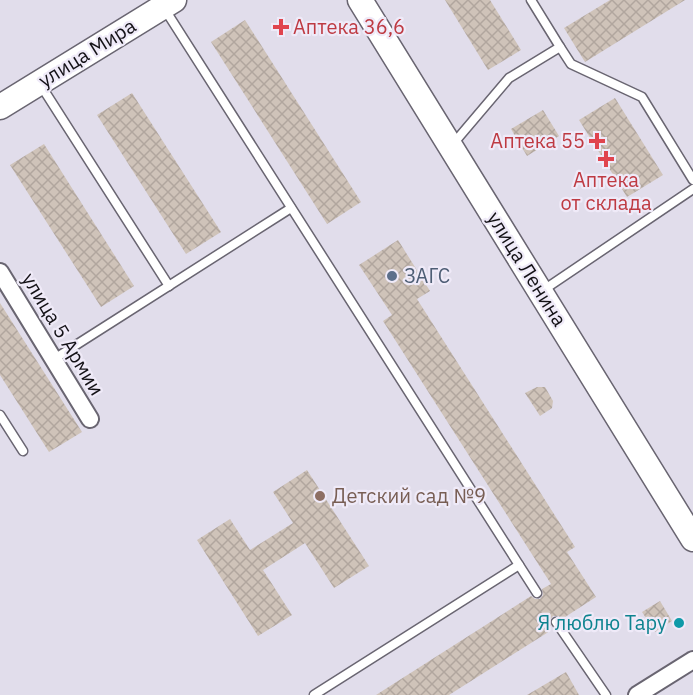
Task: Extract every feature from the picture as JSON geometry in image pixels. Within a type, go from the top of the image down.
[{"type":"main road","name":"улица Ленина","points":[[360,0],[693,539]]},
{"type":"main road","name":"улица Мира","points":[[0,107],[168,3]]},
{"type":"street","name":"улица 5 Армии","points":[[0,272],[90,419]]},
{"type":"street","points":[[637,695],[693,660]]},
{"type":"lane","points":[[531,0],[571,64],[642,98],[693,180]]},
{"type":"lane","points":[[168,3],[291,208],[537,593]]},
{"type":"lane","points":[[451,147],[509,78],[560,47]]},
{"type":"lane","points":[[39,83],[169,286]]},
{"type":"lane","points":[[541,292],[693,189]]},
{"type":"lane","points":[[54,359],[291,208]]},
{"type":"lane","points":[[0,415],[23,451]]},
{"type":"lane","points":[[314,695],[519,565]]},
{"type":"lane","points":[[556,622],[606,695]]},
{"type":"building","points":[[445,0],[490,0],[521,50],[488,70]]},
{"type":"building","points":[[610,0],[685,0],[585,62],[564,28]]},
{"type":"building","points":[[245,20],[361,202],[327,224],[211,42]]},
{"type":"building","points":[[132,93],[221,232],[186,254],[97,115]]},
{"type":"building","points":[[615,98],[663,175],[627,197],[579,120]]},
{"type":"building","points":[[543,110],[559,136],[527,156],[511,129]]},
{"type":"building","points":[[44,144],[134,286],[101,307],[10,165]]},
{"type":"building","points":[[398,240],[430,291],[417,299],[575,547],[567,552],[596,597],[562,619],[553,616],[550,620],[551,626],[548,627],[550,631],[449,695],[376,695],[531,596],[540,599],[543,595],[542,589],[551,584],[383,321],[392,315],[359,265]]},
{"type":"building","points":[[0,303],[82,432],[49,452],[0,375]]},
{"type":"building","points":[[537,387],[545,387],[553,401],[552,408],[540,416],[525,393]]},
{"type":"building","points":[[307,470],[369,566],[334,588],[305,543],[263,570],[292,615],[258,636],[197,540],[230,519],[250,550],[293,523],[273,492]]},
{"type":"building","points":[[660,601],[672,621],[655,632],[642,612]]},
{"type":"building","points":[[566,672],[579,695],[527,695]]},
{"type":"place","name":"Аптека 36,6","points":[[281,27]]},
{"type":"place","name":"Аптека 55","points":[[597,141]]},
{"type":"place","name":"Аптека от склада","points":[[606,159]]},
{"type":"place","name":"ЗАГС","points":[[392,276]]},
{"type":"place","name":"Детский сад №9","points":[[320,496]]},
{"type":"place","name":"Я люблю Тару","points":[[679,623]]}]
